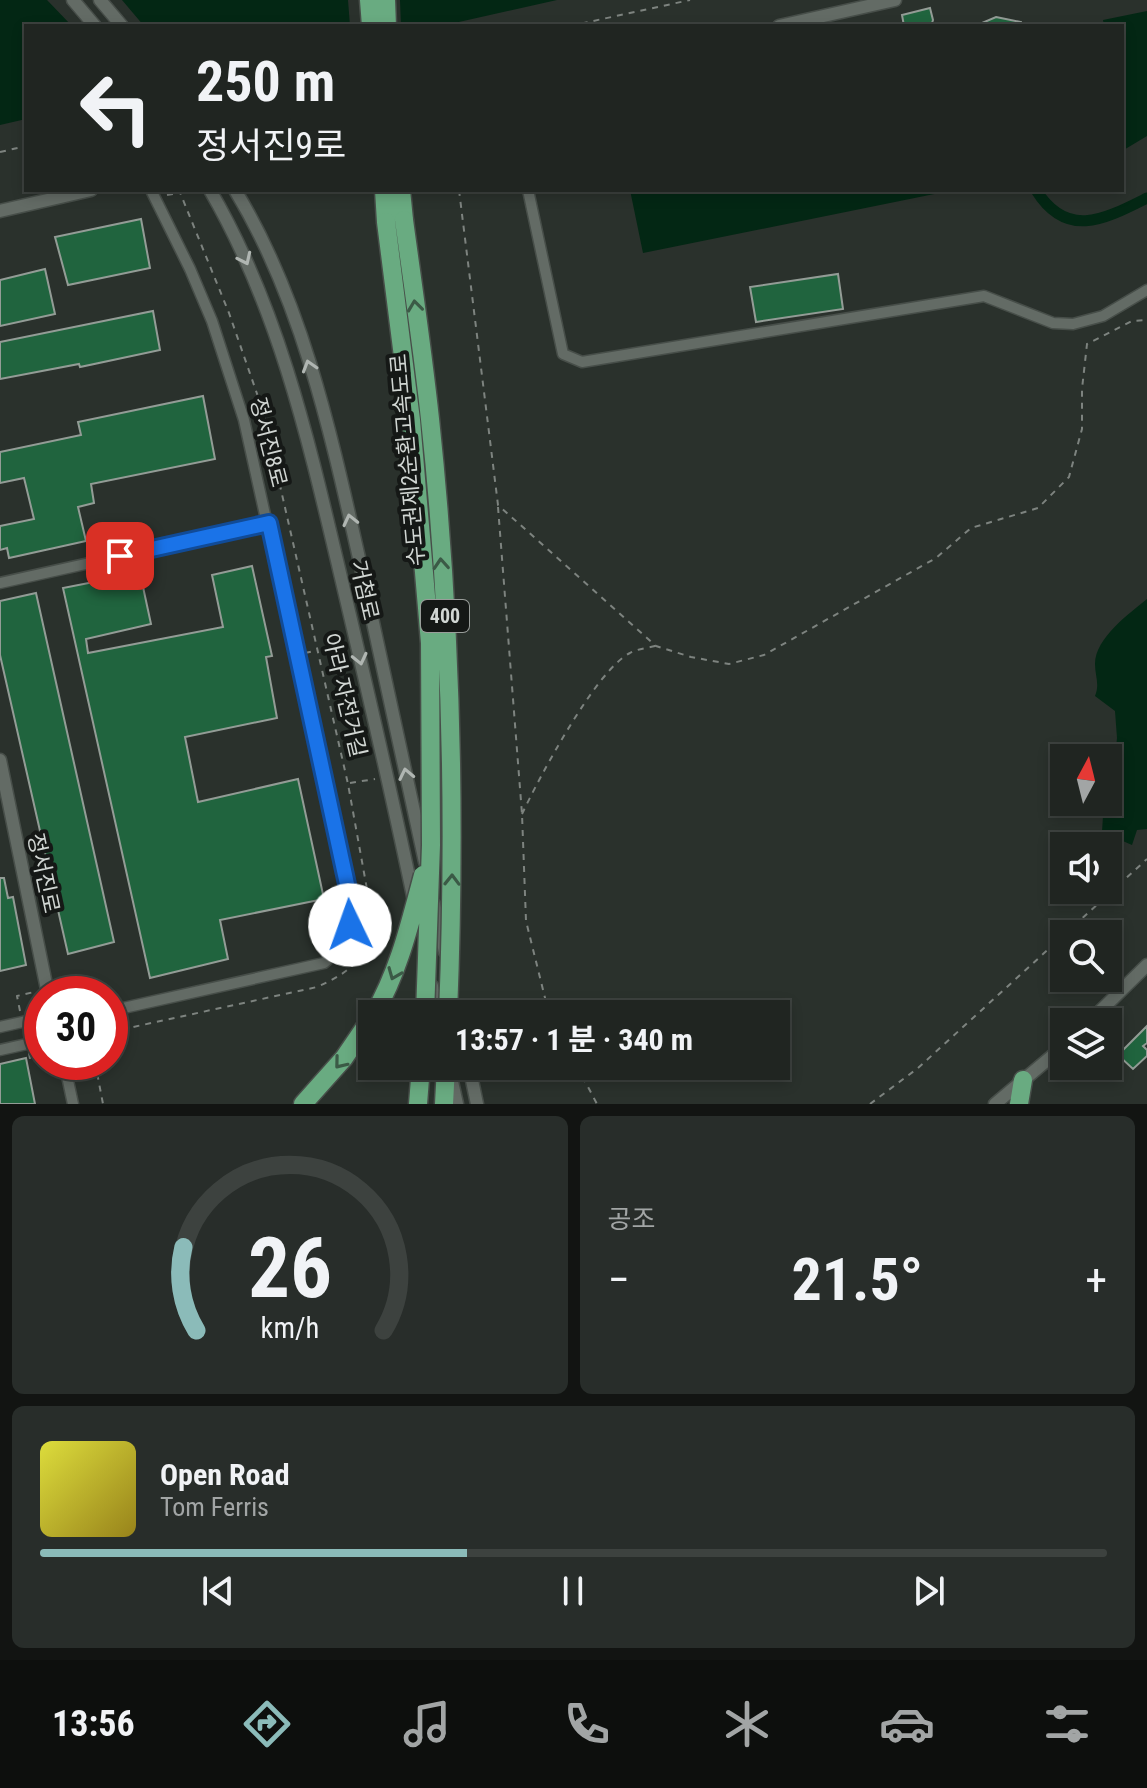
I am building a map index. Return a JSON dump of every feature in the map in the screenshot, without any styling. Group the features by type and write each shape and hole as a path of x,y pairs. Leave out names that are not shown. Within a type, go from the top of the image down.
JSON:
{"highway":[{"path":"369,0 371,24"},
{"path":"386,0 387,24"},
{"name":"수도권제2순환고속도로","path":"384,192 411,420 430,643 431,845 425,1000"},
{"name":"수도권제2순환고속도로","path":"401,192 430,419 447,641 452,847 448,1000"},
{"path":"382,1000 402,954 431,845"},
{"path":"303,1104 358,1038"},
{"path":"418,1104 420,1080"},
{"path":"444,1104 446,1080"},
{"path":"1019,1104 1023,1080"}],"street":[{"path":"73,0 93,24"},
{"path":"100,0 120,24"},
{"path":"788,24 895,0"},
{"path":"0,211 82,192"},
{"name":"거첨로","path":"211,192 247,263 289,370 388,776 435,1000"},
{"name":"거첨로","path":"236,192 269,257 293,315 331,441 455,1000"},
{"path":"528,192 563,354 582,362 984,296 1053,323 1073,324 1103,316 1147,290"},
{"name":"정서진8로","path":"128,1007 311,968 334,956 346,937 352,914 269,523 244,420 222,347 190,269 152,194"},
{"path":"0,583 269,523"},
{"name":"정서진로","path":"0,760 44,976"},
{"path":"1103,1008 1147,965"},
{"path":"0,1027 24,1022"},
{"path":"0,1050 24,1045"},
{"path":"995,1104 1050,1058"},
{"path":"68,1080 73,1104"},
{"path":"451,1080 457,1104"},
{"path":"472,1080 477,1104"}],"path":[{"path":"579,24 690,0"},
{"path":"0,152 24,146"},
{"path":"152,194 179,192"},
{"name":"아라 자전거길","path":"128,1028 317,987 350,970 370,938 372,917 348,784 263,411 229,313 179,192"},
{"path":"459,192 498,505 522,814 526,921 546,1000"},
{"path":"498,505 656,646 729,664 764,655 936,558 971,528 1038,508 1069,477 1082,429 1087,344 1132,321 1147,320"},
{"path":"522,814 542,772 601,680 629,653 656,646"},
{"path":"348,784 388,776"},
{"path":"1081,920 1147,859"},
{"path":"870,1104 918,1068 1050,949"},
{"path":"98,1080 103,1104"},
{"path":"584,1080 597,1104"}],"shaded area":[{"path":"0,0 557,0 450,24 24,24 24,119 0,125"},
{"path":"1147,11 1147,136 1124,150 1124,24 1104,24 1103,20"},
{"path":"630,192 944,192 643,253"},
{"path":"1147,599 1147,829 1137,830 1132,845 1122,841 1122,832 1102,832 1103,816 1122,816 1122,744 1116,744 1115,711 1095,696 1097,654 1107,636"}],"pier":[{"path":"47,0 122,0 142,24 70,24"},
{"path":"348,0 400,0 401,24 350,24"}],"building":[{"path":"930,8 933,20 932,24 904,24 902,15"},
{"path":"996,17 1021,22 1021,24 980,24"},
{"path":"141,219 150,268 68,285 55,237"},
{"path":"45,269 55,314 0,326 0,280"},
{"path":"838,274 843,309 756,322 750,287"},
{"path":"153,311 160,350 80,367 79,364 0,379 0,342"},
{"path":"203,396 215,459 91,484 94,503 78,507 86,541 9,558 7,548 0,550 0,526 34,519 24,478 0,483 0,452 81,435 78,422"},
{"path":"252,566 272,656 266,657 277,718 185,737 198,802 298,779 324,899 220,920 228,959 150,978 63,588 140,573 151,624 86,639 88,653 223,627 212,575"},
{"path":"36,593 114,942 68,954 0,655 0,601"},
{"path":"0,878 4,878 8,898 13,897 26,965 0,971"},
{"path":"1147,1026 1147,1043 1143,1046 1147,1056 1133,1069 1122,1059 1122,1051"},
{"path":"24,1058 24,1080 30,1080 35,1104 0,1104 0,1064"}],"waterway":[{"path":"1038,192 1048,206 1061,215 1087,221 1116,213 1147,198"}],"route":[{"path":"120,556 269,523 350,898 350,925"}]}
